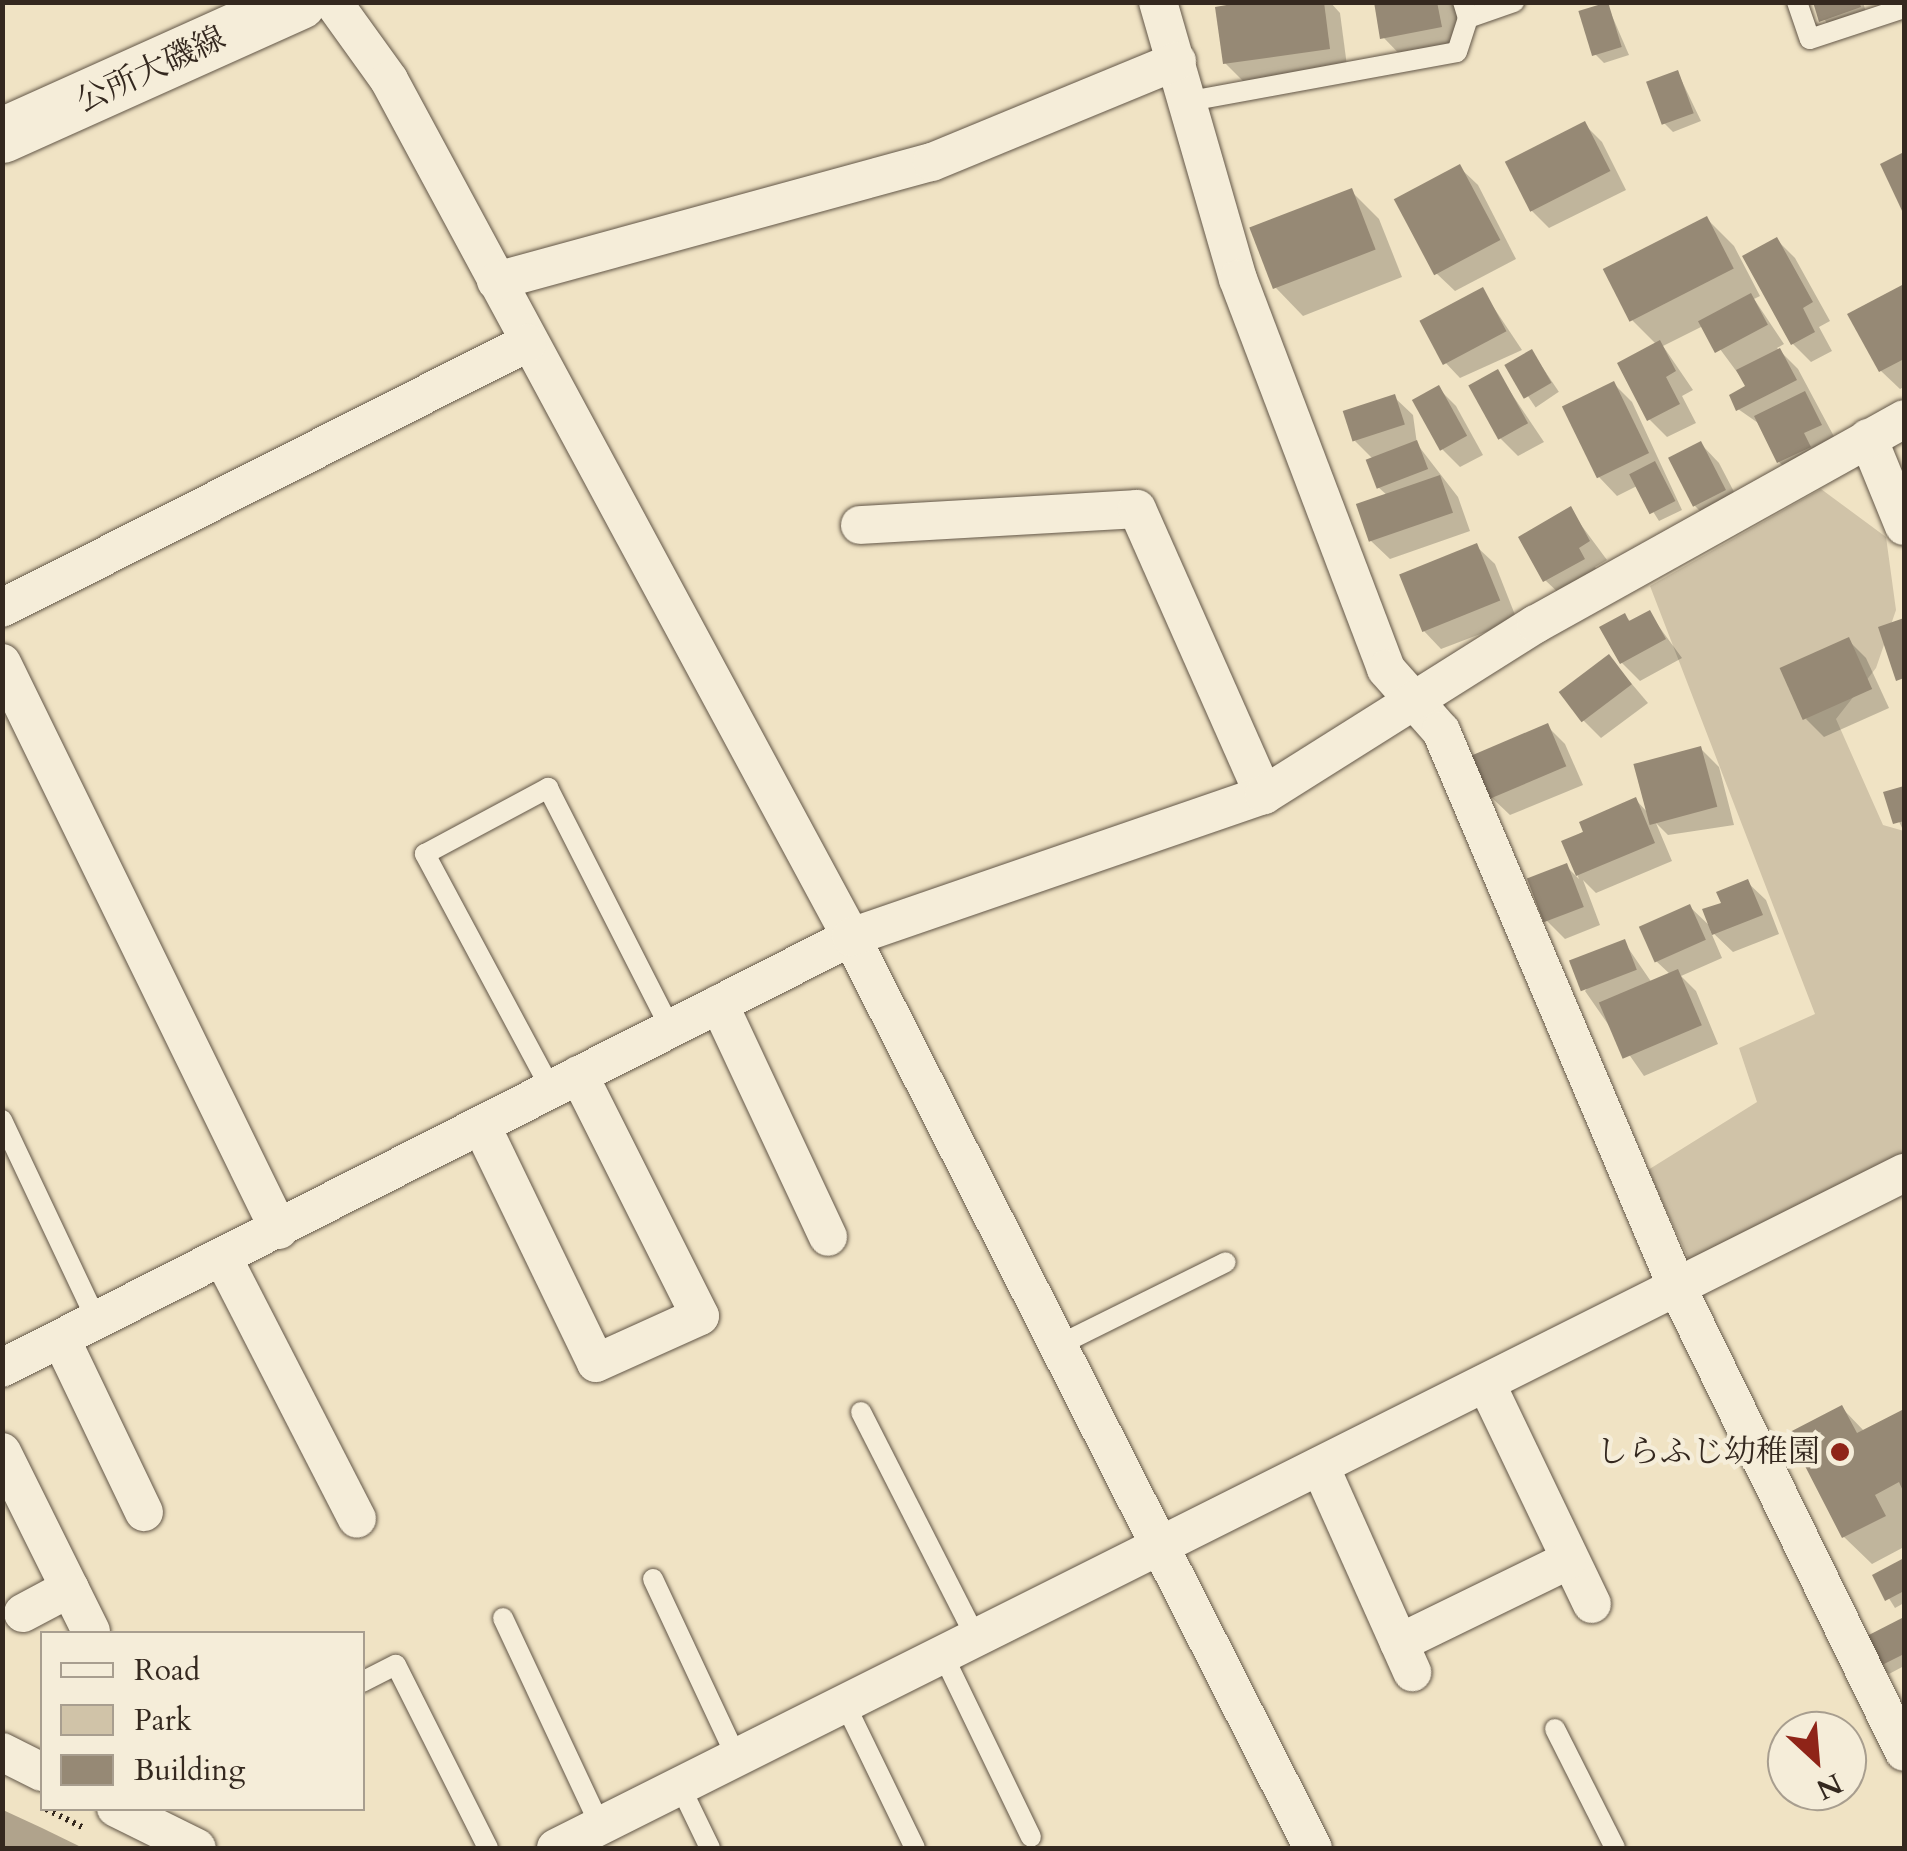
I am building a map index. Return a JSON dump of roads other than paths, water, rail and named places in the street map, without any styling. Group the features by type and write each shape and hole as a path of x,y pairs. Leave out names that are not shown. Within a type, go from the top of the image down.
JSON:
{"main road":[{"name":"公所大磯線","path":"2,135 298,2"}],"street":[{"path":"333,2 389,80 850,938 1310,1848"},
{"path":"1158,2 1190,101 1238,280 1386,669 1441,731 1678,1286 1904,1752"},
{"path":"496,281 932,162 1178,62"},
{"path":"2,608 527,343"},
{"path":"2,1368 850,938 1264,795 1416,705 1536,624 1904,420"},
{"path":"1868,438 1904,526"},
{"path":"860,525 1137,510 1264,795"},
{"path":"2,663 280,1230"},
{"path":"720,1004 828,1236"},
{"path":"481,1125 596,1362 700,1316 565,1082"},
{"path":"563,1847 1904,1173"},
{"path":"223,1258 356,1519"},
{"path":"61,1339 144,1512"},
{"path":"1486,1383 1567,1561 1592,1604"},
{"path":"2,1452 91,1631"},
{"path":"1320,1466 1406,1658 1567,1561"},
{"path":"23,1613 70,1588"},
{"path":"2,1752 40,1771"},
{"path":"122,1811 197,1848"}],"lane":[{"path":"1190,101 1457,52 1466,10 1514,2"},
{"path":"1796,2 1810,39 1904,8"},
{"path":"565,1082 425,854 548,788 670,1029"},
{"path":"2,1120 97,1321"},
{"path":"1058,1344 1226,1262"},
{"path":"861,1412 976,1638"},
{"path":"653,1579 736,1758"},
{"path":"503,1618 601,1826"},
{"path":"942,1655 1031,1837"},
{"path":"365,1681 396,1666 488,1848"},
{"path":"845,1704 915,1848"},
{"path":"1555,1729 1615,1848"},
{"path":"680,1786 710,1848"}],"place":[{"name":"しらふじ幼稚園","path":"1840,1452"}]}
